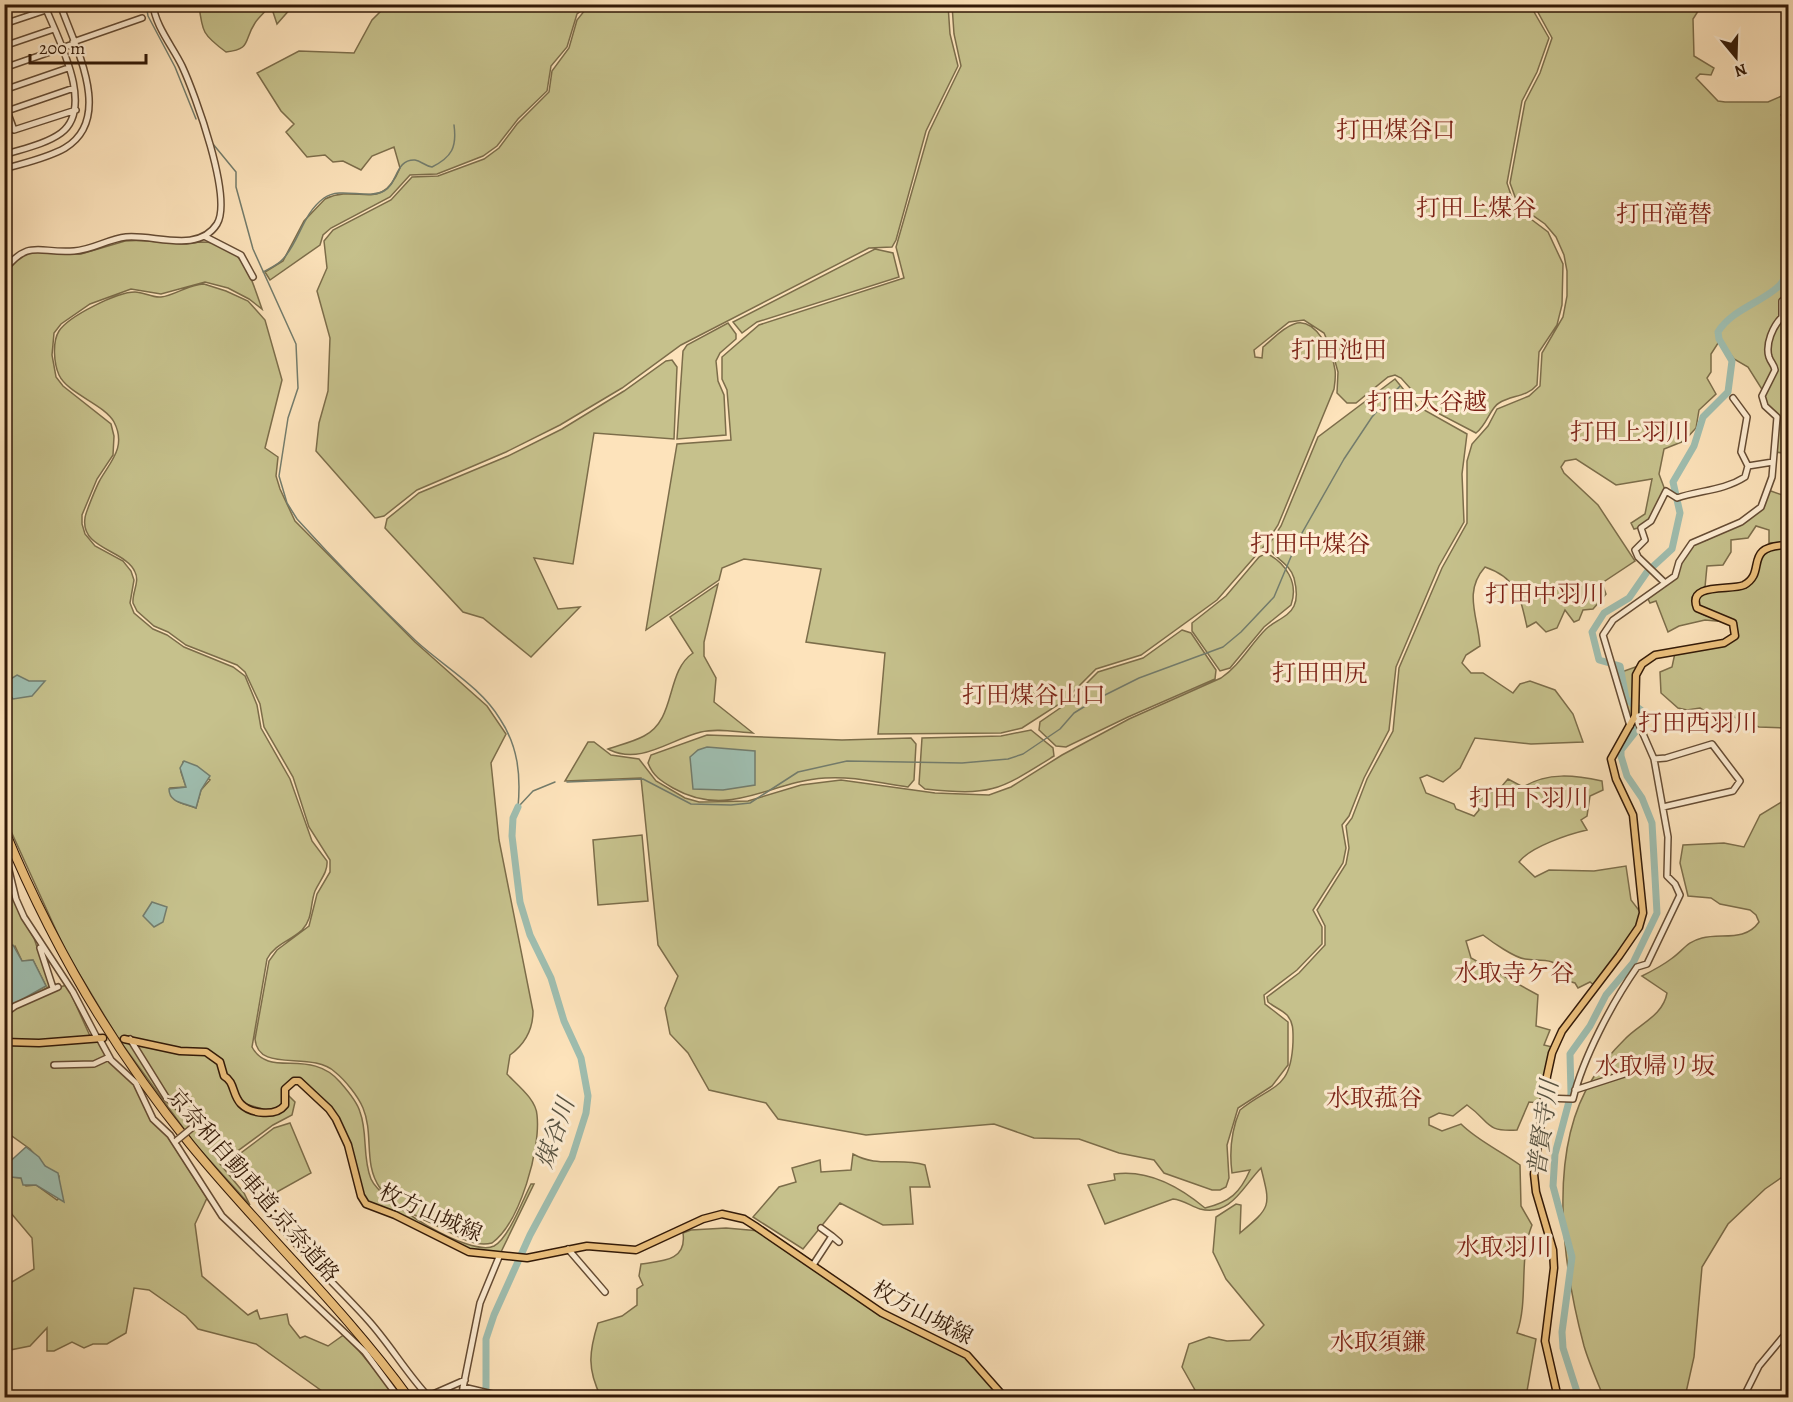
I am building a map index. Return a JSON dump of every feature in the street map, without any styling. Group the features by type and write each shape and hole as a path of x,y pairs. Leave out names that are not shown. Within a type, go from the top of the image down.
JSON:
{"highway":[{"name":"京奈和自動車道;京奈道路","path":"4,829 67,962 112,1037 151,1093 192,1146 352,1323 409,1398"},
{"name":"京奈和自動車道;京奈道路","path":"4,836 37,909 70,972 148,1092 200,1160 386,1367"}],"main road":[{"path":"1558,1398 1545,1341 1554,1256 1534,1174 1550,1059 1559,1036 1599,986 1641,921 1642,902 1633,815 1611,762 1613,751 1632,722 1636,709 1635,678 1648,659 1674,650 1724,643 1735,636 1733,623 1697,608 1695,600 1698,594 1704,590 1743,585 1749,579 1763,549 1770,546 1788,545"},
{"path":"4,1042 39,1043 100,1038"},
{"name":"枚方山城線","path":"127,1039 172,1050 200,1050 211,1054 220,1062 224,1076 230,1079 239,1101 249,1109 270,1113 279,1111 285,1105 284,1092 291,1083 299,1081 329,1109 336,1119 348,1145 361,1196 366,1204 395,1215 463,1250 499,1257 523,1258 544,1256 587,1246 636,1250 703,1219 722,1214 744,1219 882,1313 968,1355 1005,1398"},
{"path":"1355,1398 1371,1398"}],"street":[{"path":"4,170 64,148 78,137 86,124 90,108 90,94 60,4"},
{"path":"4,270 18,254 31,248 73,251 124,237 184,240 204,236 216,225 221,205 207,130 181,65 158,21 153,4"},
{"path":"4,24 45,7 68,68 74,88 76,110 71,123 57,136 4,155"},
{"path":"4,68 142,18"},
{"path":"4,46 54,29"},
{"path":"4,90 68,68"},
{"path":"74,88 8,111 14,130 76,110"},
{"path":"4,124 7,132 4,133"},
{"path":"14,152 18,165"},
{"path":"204,236 241,255 253,277"},
{"path":"1544,1098 1572,1101 1580,1071 1625,984 1637,967 1647,964 1680,896 1676,884 1667,876 1668,837 1654,759 1636,720 1632,722 1603,635 1613,620 1675,576 1679,562 1692,543 1741,522 1761,507 1772,477 1777,417 1765,406 1762,396 1775,370 1769,357 1769,341 1774,326 1782,317 1782,301 1788,296"},
{"path":"1665,583 1638,557 1635,550 1645,540 1641,528 1651,521 1666,491 1677,498 1689,493 1723,488 1745,477 1748,466 1741,452 1747,417 1733,398"},
{"path":"1748,466 1773,462"},
{"path":"1654,759 1666,758 1712,744 1740,781 1733,791 1663,807"},
{"path":"4,850 16,898 38,941 55,987 15,1006 4,1014"},
{"path":"38,941 73,992 109,1057 136,1083 153,1119 175,1141 222,1216 365,1352 399,1398"},
{"path":"127,1039 166,1097 185,1113 195,1126 175,1141"},
{"path":"54,1065 94,1064 109,1057"},
{"path":"1575,1090 1646,1067 1658,1059"},
{"path":"280,1225 295,1245 311,1258 369,1321 426,1396 464,1383 510,1398"},
{"path":"821,1228 839,1242"},
{"path":"813,1265 832,1236"},
{"path":"568,1249 605,1292"},
{"path":"461,1398 480,1303 499,1257"},
{"path":"1743,1398 1747,1386 1760,1366 1783,1337 1788,1335"}],"shaded area":[{"path":"300,4 292,7 277,24 272,9 268,8 251,29 246,43 240,49 226,52 205,32 199,5"},
{"path":"597,4 948,5 950,34 958,66 926,131 896,240 892,247 869,248 681,345 622,388 560,425 506,452 417,490 384,516 375,518 316,451 319,423 328,391 330,338 317,291 327,268 324,241 333,230 391,200 412,177 438,176 484,159 499,148 517,124 549,92 552,71 569,48 577,20 585,10"},
{"path":"387,5 589,5 577,14 567,47 551,66 547,91 518,119 497,146 483,156 437,174 410,175 390,197 331,228 323,235 320,245 270,280 265,272 283,261 304,221 325,199 337,195 377,194 393,182 400,168 394,147 372,156 361,170 343,161 333,162 325,155 307,157 286,132 294,124 281,111 257,73 299,51 354,53 372,20"},
{"path":"952,5 1530,5 1549,38 1537,72 1522,101 1507,183 1515,207 1548,232 1563,264 1562,305 1557,325 1539,352 1537,385 1529,392 1496,405 1476,433 1428,408 1401,378 1395,375 1388,377 1356,403 1347,403 1337,393 1338,372 1324,333 1304,320 1289,322 1254,350 1255,357 1262,358 1263,347 1285,328 1302,323 1309,325 1322,338 1331,355 1335,372 1334,389 1278,525 1265,545 1217,600 1141,655 1096,669 1064,701 1022,728 1001,733 878,734 885,653 806,642 821,569 744,559 722,568 719,580 646,630 677,444 731,440 727,390 722,379 722,357 759,325 904,278 896,247 929,132 961,66 954,34"},
{"path":"1534,5 1702,5 1693,19 1694,56 1714,68 1711,75 1700,74 1696,78 1718,101 1768,102 1784,95 1788,76 1788,109 1781,115 1784,120 1788,120 1788,294 1783,297 1781,316 1773,325 1768,341 1773,370 1763,391 1748,367 1734,359 1720,340 1711,354 1711,372 1707,378 1716,394 1699,410 1696,428 1684,441 1664,449 1659,474 1665,490 1645,526 1634,529 1631,523 1645,514 1652,479 1616,485 1576,459 1565,461 1561,467 1564,473 1598,505 1635,561 1602,583 1606,594 1593,609 1583,610 1579,620 1574,622 1565,610 1557,628 1546,632 1536,622 1527,627 1519,597 1511,583 1496,571 1485,567 1478,576 1473,595 1480,646 1466,655 1462,663 1471,673 1483,673 1513,693 1520,684 1530,681 1555,690 1573,714 1583,742 1531,744 1475,738 1460,768 1443,782 1427,775 1420,778 1426,793 1454,804 1456,809 1474,816 1479,810 1476,801 1502,786 1508,779 1523,787 1542,779 1561,776 1602,781 1603,790 1590,796 1587,816 1581,820 1587,830 1541,846 1524,856 1519,862 1535,877 1549,870 1594,871 1626,866 1631,900 1641,913 1636,926 1595,986 1590,982 1578,988 1575,983 1568,981 1554,963 1521,958 1483,935 1466,941 1471,958 1538,995 1536,1026 1550,1030 1544,1045 1552,1047 1540,1103 1529,1102 1517,1130 1499,1129 1489,1125 1467,1105 1453,1116 1439,1113 1429,1118 1429,1125 1442,1131 1461,1124 1475,1136 1520,1165 1521,1206 1532,1225 1525,1252 1521,1320 1517,1333 1536,1339 1526,1397 1384,1398 1365,1393 1350,1398 1199,1397 1182,1367 1189,1344 1209,1337 1227,1341 1250,1340 1264,1325 1226,1279 1213,1252 1216,1217 1236,1204 1241,1205 1240,1233 1263,1211 1267,1199 1261,1168 1235,1198 1220,1208 1200,1209 1173,1199 1105,1224 1088,1185 1115,1180 1114,1174 1139,1174 1163,1181 1185,1193 1205,1208 1228,1199 1238,1191 1250,1170 1232,1173 1232,1141 1240,1110 1278,1085 1288,1070 1293,1042 1292,1024 1287,1015 1268,1002 1267,997 1299,973 1325,945 1325,926 1317,910 1346,864 1349,848 1346,826 1352,818 1367,779 1393,731 1399,668 1442,568 1467,523 1467,461 1472,444 1488,426 1497,409 1529,396 1540,386 1542,353 1563,317 1567,296 1567,271 1564,255 1556,237 1545,224 1518,205 1510,183 1525,102 1540,73 1552,38"},
{"path":"132,240 217,244 236,255 243,264 262,309 228,288 205,282 161,294 131,289 90,304 61,324 54,333 52,355 56,377 63,386 111,424 114,436 113,455 97,479 82,515 85,534 95,546 123,561 131,571 134,580 130,603 134,613 153,629 167,635 184,647 233,667 245,676 257,705 261,728 290,779 312,841 327,861 325,872 313,896 306,926 274,950 267,959 252,1047 259,1056 269,1061 316,1066 340,1082 359,1108 371,1179 391,1201 427,1226 447,1236 482,1248 494,1246 505,1235 531,1184 534,1184 501,1252 469,1250 365,1200 331,1107 304,1081 300,1079 282,1089 284,1102 273,1112 242,1103 216,1055 154,1042 118,1038 66,952 5,818 5,274 20,257 32,252 81,254","holes":["183,762 210,780 201,790 196,808 179,802 171,793 170,788 186,787 181,772"]},
{"path":"875,249 893,253 899,277 757,322 742,333 733,322"},
{"path":"204,284 248,301 265,320 282,380 265,448 278,457 276,476 295,521 415,642 487,706 506,734 491,763 499,840 533,1011 532,1024 527,1036 510,1055 507,1074 533,1103 537,1115 537,1129 532,1165 520,1202 502,1233 492,1243 479,1244 459,1237 408,1211 386,1195 375,1179 372,1169 368,1128 363,1108 351,1088 335,1072 313,1062 275,1059 265,1056 258,1050 255,1039 269,961 277,950 309,926 317,894 330,872 330,860 309,827 293,777 264,727 260,704 245,672 237,665 186,645 168,632 154,626 137,611 133,603 137,580 135,572 123,559 96,543 85,528 85,518 98,483 116,454 118,431 109,416 70,388 59,375 54,353 59,331 83,312 117,296 135,292 161,297"},
{"path":"1788,297 1788,460 1783,453 1775,452 1778,417 1766,406 1763,396 1776,371 1771,350 1772,336 1783,317 1782,305"},
{"path":"728,323 736,334 736,339 720,353 716,361 718,381 724,395 726,435 677,439 683,351 687,345"},
{"path":"672,360 677,367 674,439 594,433 573,564 534,558 558,609 580,607 531,657 483,618 463,612 385,528 387,519 419,493 508,456 562,429 624,391 666,361"},
{"path":"1395,379 1417,406 1467,434 1462,474 1464,522 1439,566 1396,667 1389,730 1364,778 1349,816 1342,825 1346,848 1343,863 1313,910 1322,927 1322,944 1297,970 1264,995 1265,1004 1288,1022 1288,1065 1272,1086 1238,1108 1227,1145 1229,1178 1226,1187 1212,1190 1164,1173 1154,1160 1119,1153 1079,1139 1034,1138 994,1124 866,1135 778,1119 766,1103 709,1090 688,1053 670,1034 665,1008 678,976 658,945 641,778 565,781 588,742 594,742 611,755 639,759 656,781 685,798 699,802 748,801 801,785 841,780 935,793 989,795 1011,787 1062,755 1129,719 1221,678 1234,667 1266,629 1292,610 1296,599 1294,578 1289,568 1268,546 1281,526 1318,437"},
{"path":"1768,490 1788,497 1788,542 1769,543 1769,530 1756,526 1748,538 1731,540 1731,552 1723,565 1707,566 1705,587 1696,593 1693,602 1694,608 1703,615 1727,622 1705,620 1679,626 1668,632 1656,601 1650,603 1647,597 1672,581 1692,544 1707,540 1762,507"},
{"path":"1788,548 1788,728 1759,727 1729,715 1716,717 1700,708 1687,710 1678,708 1661,693 1660,672 1672,667 1675,653 1725,646 1738,637 1735,621 1700,606 1699,597 1704,593 1745,587 1768,549"},
{"path":"1266,553 1279,562 1289,575 1293,589 1291,605 1264,627 1230,668 1220,671 1192,631 1192,623 1226,596 1259,557"},
{"path":"718,584 704,642 704,656 716,678 714,702 753,733 707,731 690,735 645,753 622,754 608,749 644,736 662,719 678,672 684,661 693,653 670,617"},
{"path":"1182,630 1191,633 1216,670 1215,679 1066,747 1056,746 1039,730 1040,722 1066,704 1098,672 1143,658"},
{"path":"1638,666 1635,673 1630,720 1616,674"},
{"path":"17,675 29,681 45,681 32,696 13,699 10,695 9,680"},
{"path":"1031,730 1053,748 1054,756 1006,784 966,792 925,789 919,784 922,738 1001,736"},
{"path":"707,735 842,740 911,738 916,744 914,780 908,787 856,779 825,778 786,785 731,800 713,800 693,797 673,788 652,771 648,763 651,755"},
{"path":"707,747 755,751 755,785 723,790 693,789 690,757 698,750"},
{"path":"184,761 197,766 210,776 201,790 196,808 178,802 170,794 169,789 186,787 180,768"},
{"path":"1788,798 1788,1173 1765,1189 1728,1224 1702,1267 1694,1357 1685,1397 1604,1398 1584,1346 1576,1315 1565,1246 1564,1174 1569,1140 1578,1107 1593,1078 1608,1058 1621,1043 1656,1014 1665,1001 1667,993 1642,976 1664,964 1688,944 1702,938 1740,935 1759,922 1750,910 1720,904 1711,898 1688,896 1680,863 1683,845 1724,843 1744,847 1760,815"},
{"path":"642,835 648,901 598,905 593,840"},
{"path":"5,857 22,918 34,938 50,986 5,1013 5,1009 46,986 33,960 22,961 15,946 6,952 9,962 5,966"},
{"path":"152,902 167,907 163,922 154,927 143,916"},
{"path":"13,945 22,961 33,960 46,986 5,1009 5,966 9,962 6,952 8,946"},
{"path":"67,985 90,1036 39,1042 5,1041 4,1015 53,989"},
{"path":"97,1040 131,1079 207,1198 195,1224 202,1276 248,1315 257,1310 260,1319 287,1314 289,1324 300,1338 305,1336 328,1346 345,1334 394,1393 393,1396 329,1396 256,1344 198,1329 186,1316 149,1290 134,1288 126,1333 107,1344 93,1344 84,1348 72,1342 54,1351 47,1351 47,1328 30,1346 5,1351 5,1286 34,1269 32,1238 5,1206 4,1171 11,1177 21,1178 26,1186 36,1185 57,1200 62,1195 58,1185 59,1176 45,1166 30,1149 5,1131 5,1043"},
{"path":"120,1041 199,1052 214,1058 240,1106 273,1115 285,1109 285,1092 295,1102 292,1115 273,1125 220,1164 244,1193 250,1205 195,1144"},
{"path":"290,1123 311,1173 259,1202 232,1171 233,1159 274,1128"},
{"path":"26,1147 39,1157 45,1166 58,1173 64,1202 36,1185 23,1185 21,1178 11,1177 5,1171 5,1166"},
{"path":"853,1154 880,1162 925,1165 930,1187 910,1187 913,1224 883,1225 840,1203 803,1249 753,1217 779,1187 796,1182 792,1168 820,1160 821,1172 851,1170"},
{"path":"726,1228 760,1231 802,1254 849,1292 962,1354 1001,1397 601,1397 593,1378 591,1360 598,1323 622,1316 637,1305 637,1289 643,1285 639,1276 641,1264 665,1260 677,1254 683,1242 683,1233 691,1230"}],"waterway":[{"path":"146,4 148,16 175,67 196,119"},
{"path":"263,272 276,265 289,252 311,212 324,198 338,193 370,194 384,191 389,188 404,163 409,161 415,160 432,167 449,155 452,150 455,139 454,125"},
{"path":"213,144 236,172 236,187 253,249 296,344 298,388 288,418 279,476 287,503 297,519 370,596 416,641 472,687 492,707 506,729 517,761 518,807"},
{"name":"普賢寺川","path":"1579,1398 1563,1348 1562,1332 1572,1257 1553,1186 1555,1154 1571,1094 1570,1054 1590,1026 1606,995 1633,963 1657,913 1652,823 1642,798 1627,776 1621,756 1621,750 1636,731 1641,710 1626,699 1620,666 1599,660 1592,632 1604,613 1629,598 1647,572 1672,549 1680,513 1673,482 1694,446 1703,417 1728,392 1732,361 1719,339 1718,332 1730,318 1779,286 1784,279 1788,255"},
{"path":"567,782 643,779 691,804 731,805 750,803 798,772 847,761 962,763 1008,759 1023,754 1060,729 1074,713 1095,700 1139,678 1223,647 1241,632 1274,597 1298,540 1344,459 1372,417 1400,386"},
{"path":"519,806 533,791 555,782"},
{"name":"煤谷川","path":"486,1398 486,1339 494,1315 530,1235 572,1157 586,1113 588,1096 581,1058 564,1021 551,978 530,935 520,902 512,836 513,818 518,807"}],"tunnel":[{"path":"103,1038 124,1039"}],"district":[{"name":"打田煤谷口","path":"1396,130"},
{"name":"打田上煤谷","path":"1476,208"},
{"name":"打田滝替","path":"1664,214"},
{"name":"打田池田","path":"1339,350"},
{"name":"打田大谷越","path":"1427,402"},
{"name":"打田上羽川","path":"1630,432"},
{"name":"打田中煤谷","path":"1310,544"},
{"name":"打田中羽川","path":"1545,594"},
{"name":"打田田尻","path":"1320,673"},
{"name":"打田煤谷山口","path":"1034,695"},
{"name":"打田西羽川","path":"1698,723"},
{"name":"打田下羽川","path":"1529,798"},
{"name":"水取寺ケ谷","path":"1514,973"},
{"name":"水取帰リ坂","path":"1655,1066"},
{"name":"水取菰谷","path":"1374,1098"},
{"name":"水取羽川","path":"1504,1247"},
{"name":"水取須鎌","path":"1378,1342"}]}
